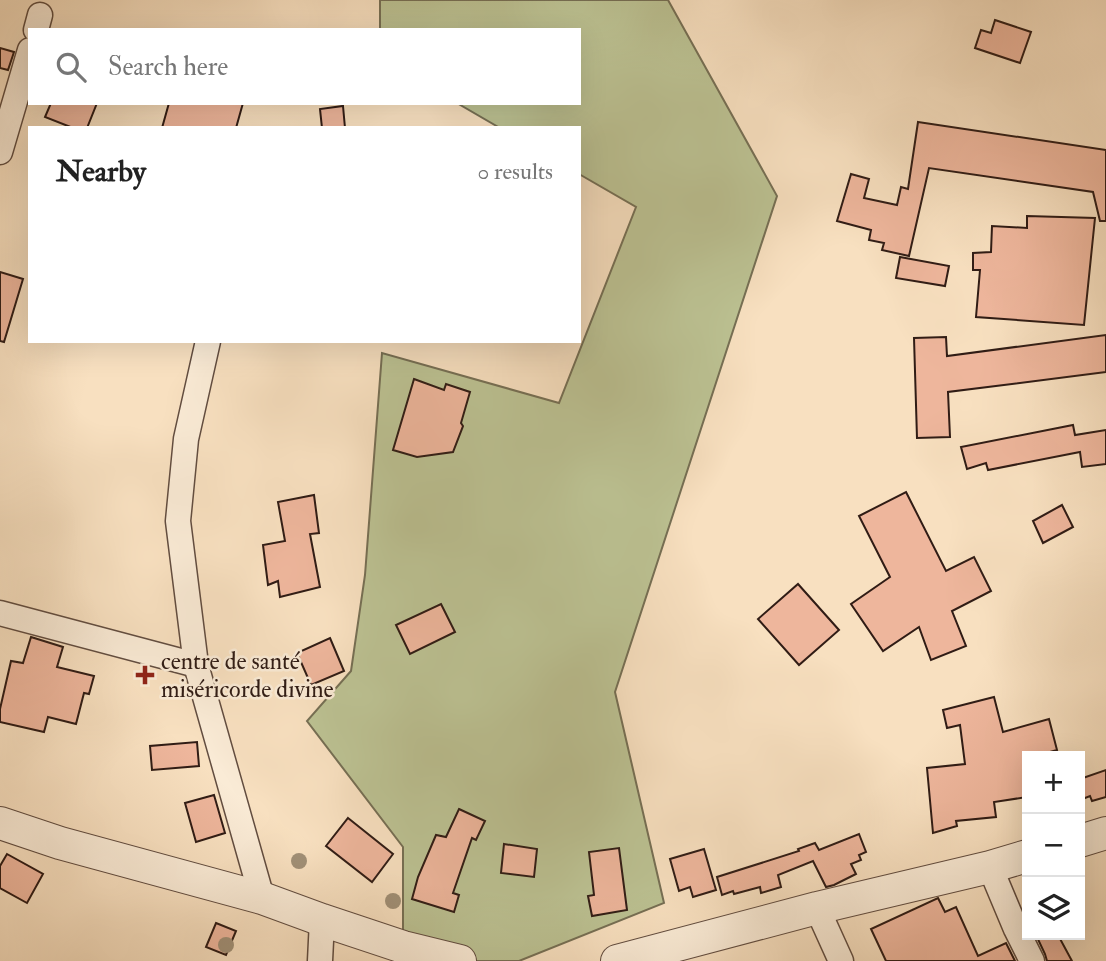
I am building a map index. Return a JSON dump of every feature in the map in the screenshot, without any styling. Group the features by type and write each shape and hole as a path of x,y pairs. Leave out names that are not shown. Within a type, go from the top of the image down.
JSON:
{"street":[{"path":"0,152 28,57"},
{"path":"208,343 186,439 178,521 196,665 262,898"},
{"path":"0,613 196,665"},
{"path":"0,823 262,898 403,947 460,961"},
{"path":"1085,839 1106,833"},
{"path":"625,960 817,908 1022,857"},
{"path":"990,867 1032,961"},
{"path":"817,908 841,961"},
{"path":"320,961 322,920"}],"green space":[{"path":"380,0 668,0 777,196 615,692 664,903 519,961 445,961 403,947 403,847 307,721 351,671 365,575 382,353 559,403 636,207 581,175 581,126 497,126 460,105 581,105 581,28 380,28"}],"building":[{"path":"995,20 1031,32 1020,63 975,48 981,30 991,33"},
{"path":"0,48 14,52 8,70 0,68"},
{"path":"50,105 96,105 88,126 68,126 45,117"},
{"path":"168,105 242,105 237,126 163,126"},
{"path":"343,106 345,126 322,126 320,109"},
{"path":"918,122 1106,150 1106,221 1100,221 1093,192 929,168 909,256 882,250 884,243 869,240 871,230 837,221 851,174 869,179 864,198 897,205 901,187 908,189"},
{"path":"1027,216 1095,218 1084,325 976,317 980,270 973,270 973,253 991,252 992,226 1027,228"},
{"path":"900,257 949,266 945,286 896,278"},
{"path":"0,272 23,279 4,342 0,341"},
{"path":"1106,335 1106,372 948,392 950,437 917,438 914,338 946,337 947,356"},
{"path":"414,379 444,390 446,384 470,392 461,423 463,426 453,452 417,457 393,450"},
{"path":"1073,425 1075,435 1106,430 1106,464 1082,467 1080,452 988,470 986,463 967,469 961,447"},
{"path":"906,492 946,571 974,557 991,591 952,611 966,646 931,660 919,627 883,651 851,604 890,577 859,516"},
{"path":"314,495 319,533 310,534 320,587 280,597 278,581 268,585 263,545 285,541 278,502"},
{"path":"1062,505 1073,527 1043,543 1033,521"},
{"path":"798,584 839,630 799,665 758,619"},
{"path":"441,604 455,632 410,654 396,625"},
{"path":"31,637 63,647 57,667 94,676 89,694 84,693 76,724 48,717 44,732 0,722 0,709 11,661 23,663"},
{"path":"330,638 344,671 311,685 297,653"},
{"path":"994,697 1003,732 1049,719 1057,750 1022,751 1022,798 994,802 996,817 956,821 957,826 933,833 927,768 965,764 960,725 947,728 943,710"},
{"path":"197,742 199,766 152,770 150,746"},
{"path":"1106,770 1106,797 1092,801 1090,796 1085,798 1085,777"},
{"path":"214,795 225,833 196,842 185,803"},
{"path":"459,809 485,821 476,840 472,838 453,893 459,895 454,912 412,899 418,877 436,835 446,837"},
{"path":"348,818 393,854 372,882 326,846"},
{"path":"859,834 866,852 859,855 861,860 851,864 856,874 834,885 826,887 813,861 778,875 781,887 761,893 760,887 722,895 717,877 799,851 798,849 815,843 819,850"},
{"path":"504,844 537,849 534,877 501,873"},
{"path":"619,848 627,910 592,916 588,896 594,895 589,852"},
{"path":"704,849 716,890 693,897 690,887 679,891 670,859"},
{"path":"7,854 43,874 27,903 0,888 0,866"},
{"path":"938,898 945,912 956,907 978,956 1006,943 1015,961 886,961 871,929"},
{"path":"216,923 236,931 226,955 206,947"},
{"path":"1038,940 1061,940 1072,961 1047,961"}],"place":[{"name":"centre de santé miséricorde divine","path":"145,675"}]}
